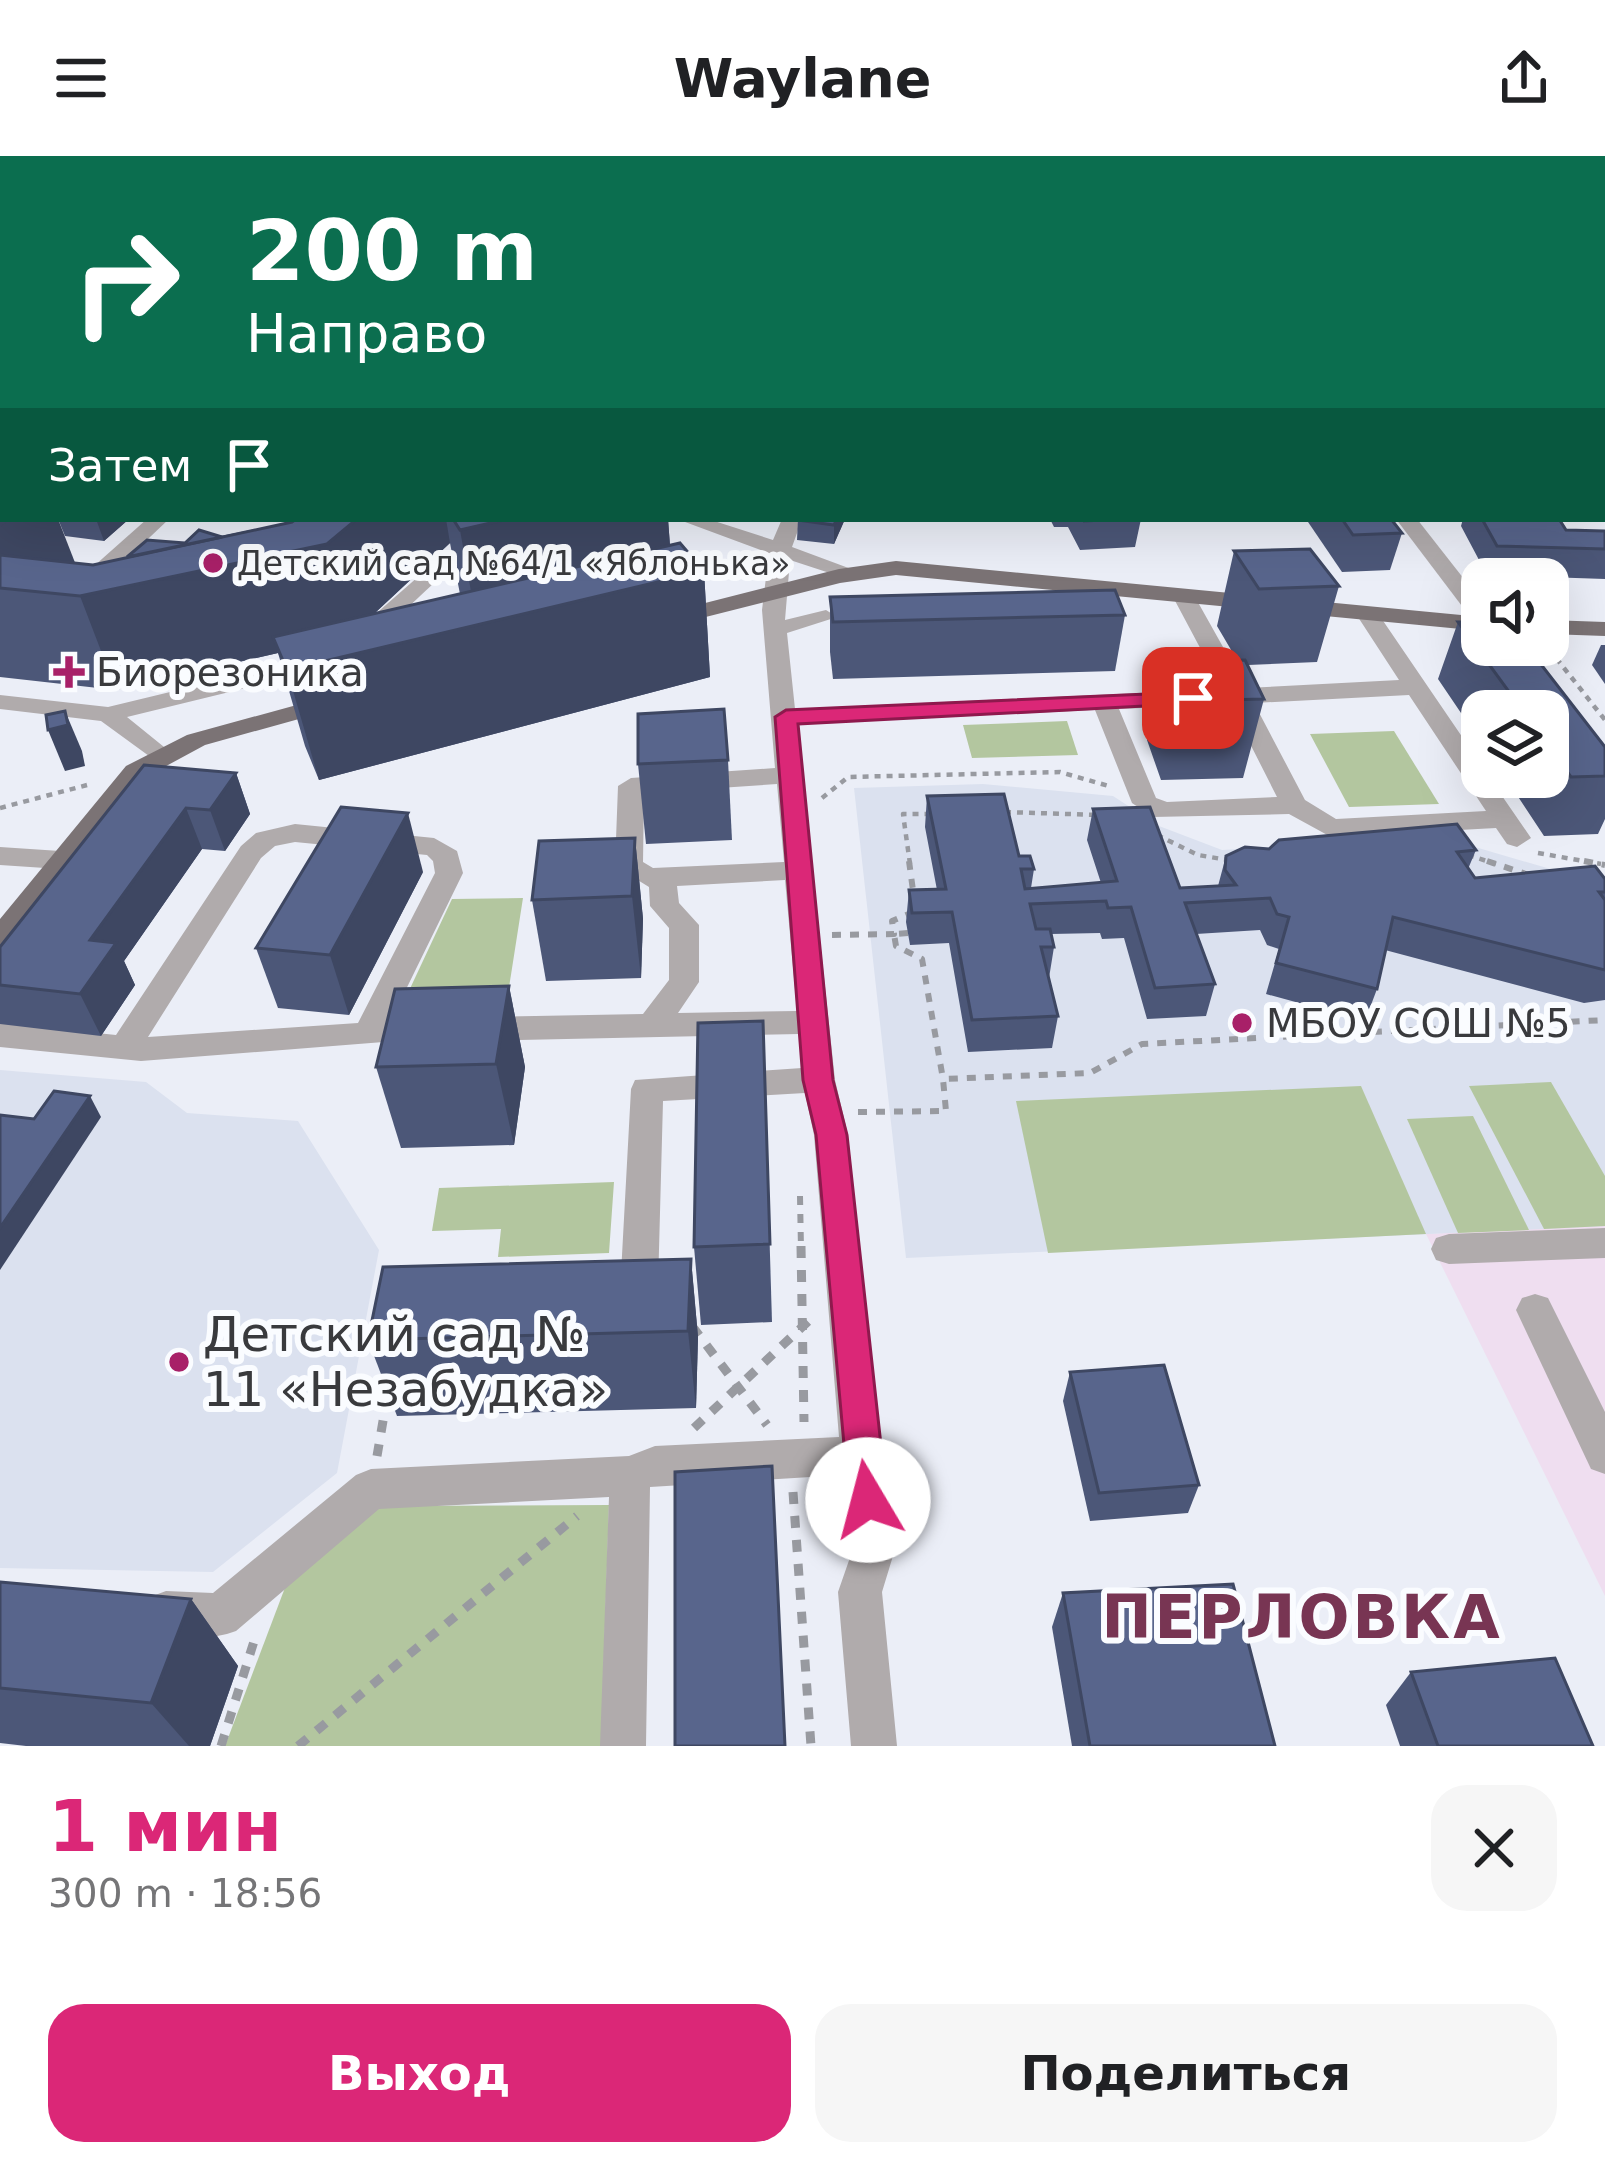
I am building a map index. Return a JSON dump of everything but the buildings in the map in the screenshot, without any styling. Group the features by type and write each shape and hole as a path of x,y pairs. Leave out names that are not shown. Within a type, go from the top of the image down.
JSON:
{"main road":[{"path":"654,622 851,573 912,569 1367,614 1461,619"},
{"path":"1569,628 1605,629"},
{"path":"0,939 135,772 160,756 244,724 366,694"}],"street":[{"path":"57,611 96,565 155,522"},
{"path":"696,522 851,573"},
{"path":"791,522 772,593 818,1080 831,1135 861,1455 875,1546 860,1592 874,1746"},
{"path":"1408,522 1461,592"},
{"path":"0,702 109,714 332,659 443,562"},
{"path":"1184,596 1294,805 1330,828 1510,829"},
{"path":"1367,614 1510,829"},
{"path":"775,629 826,616"},
{"path":"786,717 1414,687"},
{"path":"1104,703 1149,807 1294,805"},
{"path":"109,714 160,756"},
{"path":"791,776 631,786 629,866 639,876 662,877 798,869"},
{"path":"124,1048 255,846 295,833 434,848 447,857 449,873 370,1031"},
{"path":"0,856 60,860"},
{"path":"651,1026 684,982 684,926 665,906 662,877"},
{"path":"0,1034 124,1048 370,1031 813,1022"},
{"path":"592,1289 639,1287 647,1089 818,1080"},
{"path":"1449,1249 1605,1243"},
{"path":"1535,1310 1605,1455"},
{"path":"132,1612 220,1616 371,1489 861,1455"},
{"path":"623,1746 632,1473"}],"path":[{"path":"1562,666 1605,720"},
{"path":"0,808 135,772"},
{"path":"817,803 848,778 1060,772 1121,789"},
{"path":"986,813 1114,817"},
{"path":"848,1112 946,1111 922,959 896,946 892,921 916,911 903,814 944,814"},
{"path":"1140,826 1198,856 1246,859"},
{"path":"1510,829 1543,855 1605,866"},
{"path":"1463,853 1548,881"},
{"path":"827,918 832,958"},
{"path":"870,935 908,933"},
{"path":"943,1079 1090,1073 1142,1044 1605,1020"},
{"path":"800,1190 805,1427 790,1457 811,1746"},
{"path":"639,1287 698,1330 790,1457"},
{"path":"298,1746 737,1385 845,1287"},
{"path":"371,1489 389,1383"},
{"path":"221,1746 255,1644 263,1580"}],"shaded area":[{"name":"МБОУ СОШ №5","path":"983,784 1113,796 1159,826 1222,850 1441,837 1605,885 1605,1226 906,1258 854,788"},
{"name":"Детский сад № 11 «Незабудка»","path":"0,1070 146,1082 187,1113 298,1121 379,1250 337,1473 213,1572 0,1568"},
{"path":"1605,1225 1605,1596 1426,1234"}],"green space":[{"path":"1067,721 1078,755 972,758 963,725"},
{"path":"1394,731 1439,804 1349,807 1310,734"},
{"path":"523,898 505,1013 399,1012 452,899"},
{"path":"1551,1082 1605,1176 1605,1226 1544,1229 1469,1086"},
{"path":"1361,1086 1426,1234 1048,1253 1016,1101"},
{"path":"1473,1116 1529,1230 1458,1233 1407,1119"},
{"path":"614,1182 609,1253 498,1257 501,1229 432,1231 439,1188"},
{"path":"609,1505 601,1746 225,1746 286,1585 375,1506"}],"place":[{"name":"Детский сад №64/1 «Яблонька»","path":"213,563"},
{"name":"Биорезоника","path":"69,672"},
{"name":"МБОУ СОШ №5","path":"1242,1023"},
{"name":"Детский сад № 11 «Незабудка»","path":"179,1362"}],"district":[{"name":"ПЕРЛОВКА","path":"1302,1617"}],"route":[{"path":"868,1500 831,1135 818,1080 786,717 1193,698"}]}
